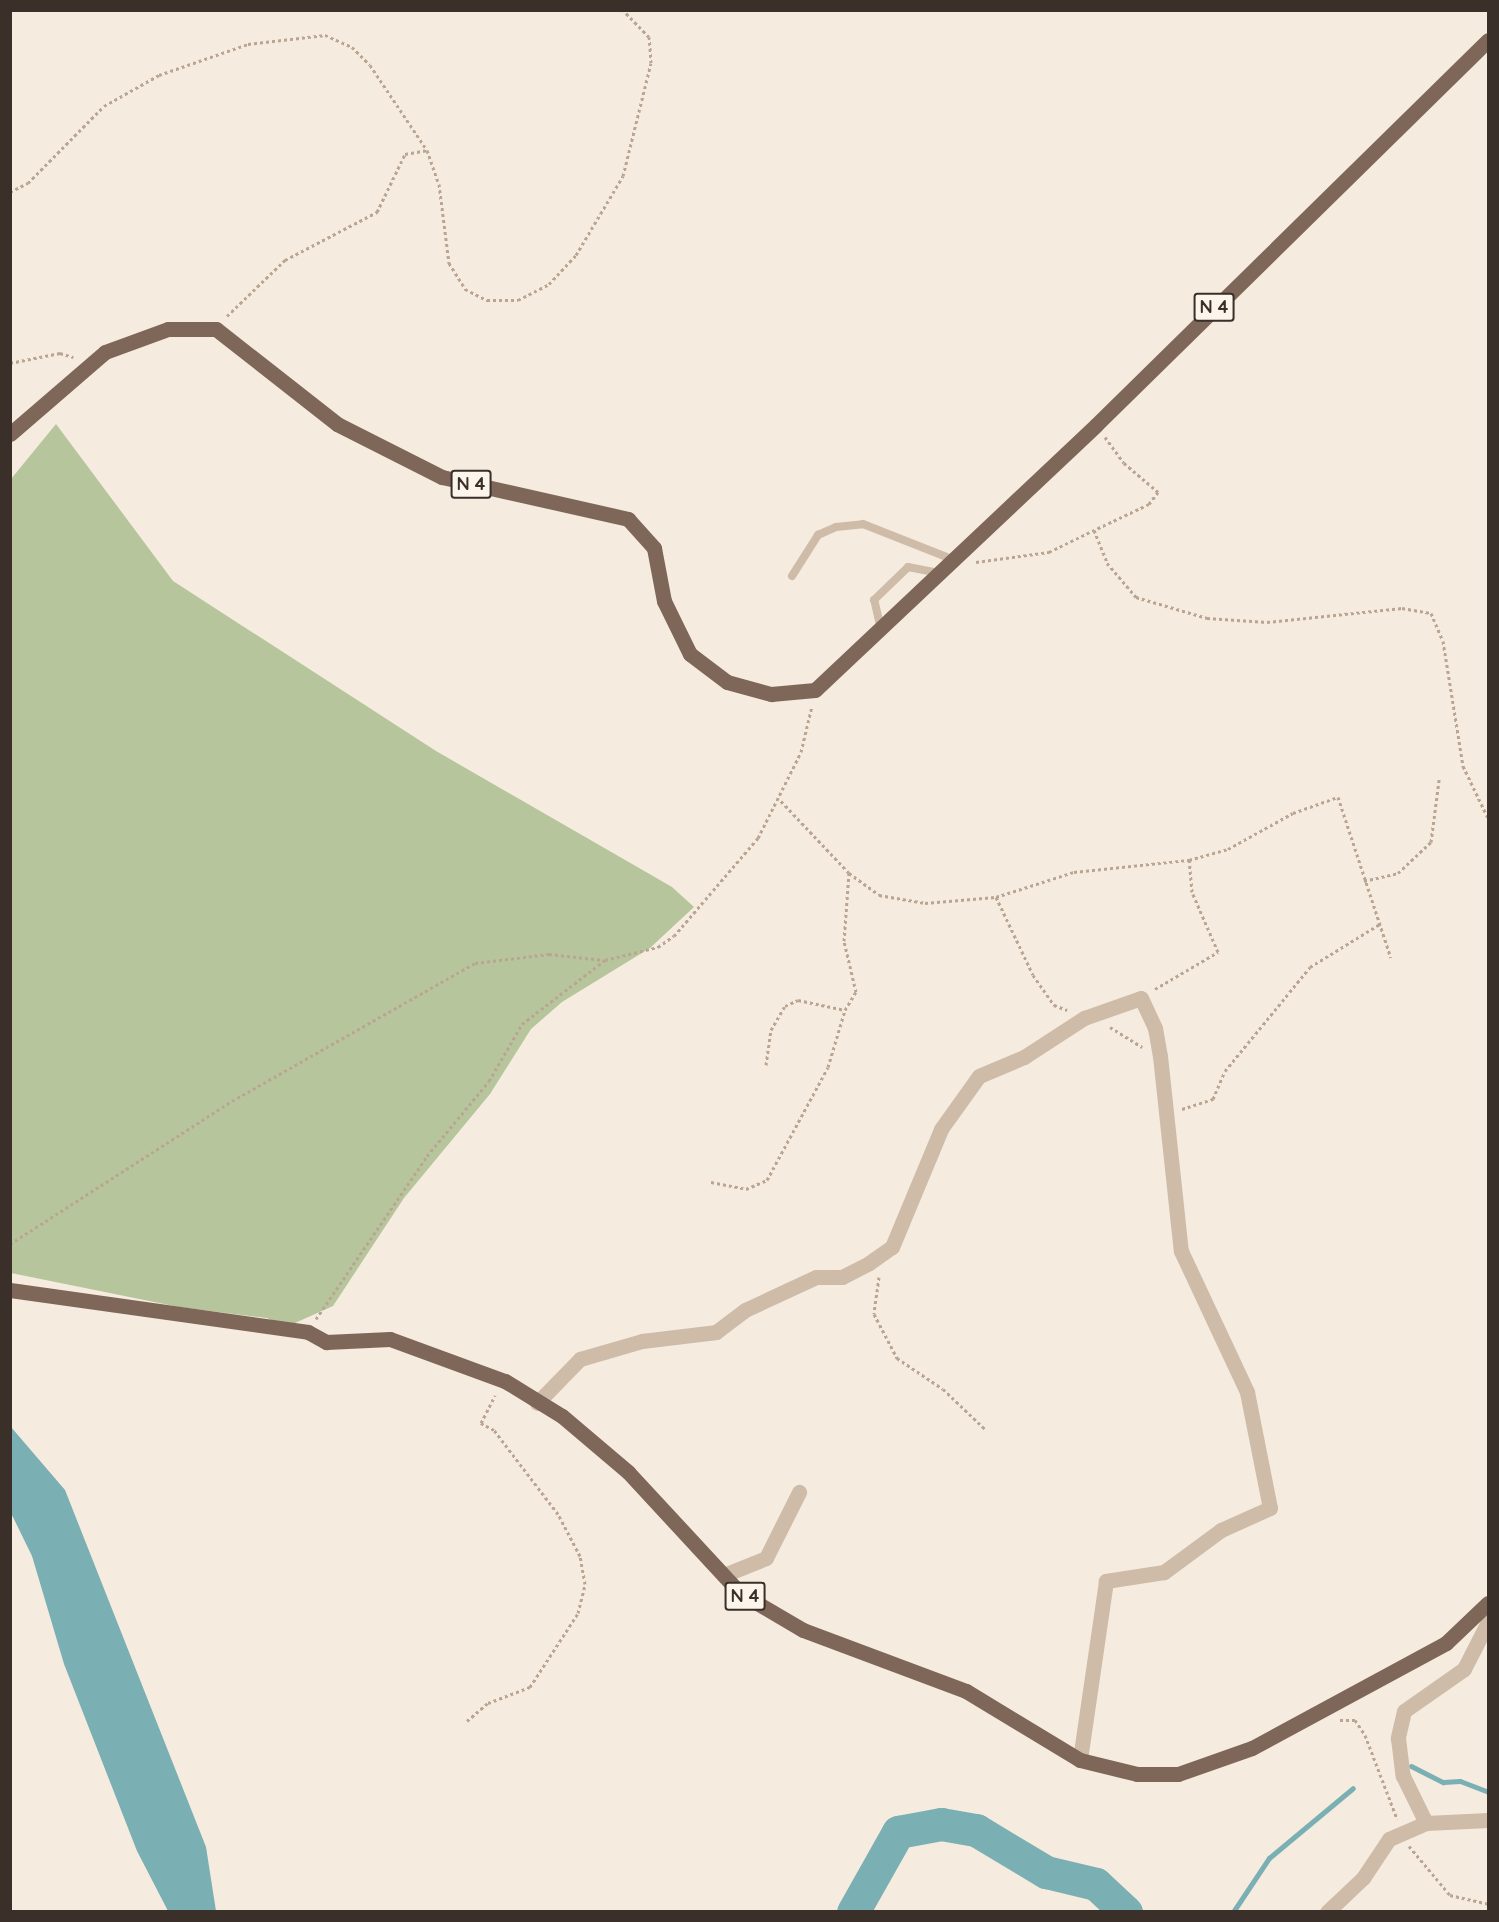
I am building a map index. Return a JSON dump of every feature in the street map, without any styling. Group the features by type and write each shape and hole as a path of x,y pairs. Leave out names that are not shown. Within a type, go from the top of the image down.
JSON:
{"main road":[{"name":"N 4","path":"216,329 337,424 441,477 628,519 654,548 664,601 690,654 727,682 771,694 815,690 880,625 938,573 959,562 1488,40"},
{"path":"10,434 105,352 168,329 216,329"},
{"name":"N 4","path":"10,1290 308,1332 326,1342 390,1339 505,1381 537,1403 562,1416 628,1472 740,1593 803,1630 966,1691 1080,1760 1137,1774 1178,1774 1224,1759 1446,1643 1488,1603"}],"street":[{"path":"537,1403 580,1359 642,1341 716,1332 761,1302 816,1277 854,1273 892,1248 959,1098 979,1076 1024,1057 1084,1018 1141,998 1155,1028 1160,1056 1181,1251 1247,1392 1270,1508 1221,1530 1164,1572 1106,1581 1080,1760"},
{"path":"724,1575 766,1558 799,1492"},
{"path":"1426,1822 1403,1776 1398,1738 1404,1711 1464,1669 1488,1622"},
{"path":"1327,1911 1363,1878 1389,1839 1426,1822 1488,1820"}],"lane":[{"path":"792,576 818,535 836,527 863,524 959,562"},
{"path":"880,625 874,600 908,567 938,573"}],"path":[{"path":"10,192 28,183 104,106 159,75 248,44 325,35 352,47 370,65 427,150 439,184 449,263 465,289 487,300 518,300 549,284 576,255 623,176 651,63 649,37 623,10"},
{"path":"216,329 285,260 377,212 405,153 427,150"},
{"path":"10,363 60,353 91,363"},
{"path":"959,562 1049,552 1149,504 1158,492 1124,463 1096,425"},
{"path":"1094,530 1107,562 1136,597 1207,618 1267,622 1402,608 1431,613 1443,641 1463,766 1488,818"},
{"path":"10,1244 232,1101 475,963 549,954 604,960 658,947 674,936 759,838 801,752 815,690"},
{"path":"1364,881 1398,873 1431,842 1439,780"},
{"path":"779,799 849,873 879,895 925,903 996,897 1074,872 1189,860 1228,849 1293,813 1338,797 1391,958"},
{"path":"1141,998 1218,952 1192,892 1189,860"},
{"path":"711,1182 746,1189 767,1180 828,1067 845,1010 856,992 844,941 849,873"},
{"path":"996,897 1016,945 1054,1005 1160,1056"},
{"path":"1166,1114 1213,1099 1225,1071 1310,967 1380,924"},
{"path":"308,1332 427,1156 489,1082 522,1024 604,960"},
{"path":"766,1065 771,1030 785,1006 798,1000 845,1010"},
{"path":"892,1248 878,1280 874,1314 882,1333 897,1358 943,1389 985,1429"},
{"path":"467,1721 488,1703 530,1687 584,1600 580,1556 558,1514 494,1430 481,1423 484,1408 505,1381"},
{"path":"1365,1735 1411,1852 1450,1895 1488,1904"}],"green space":[{"path":"56,424 173,581 436,751 672,887 694,907 650,948 562,1002 531,1029 490,1094 404,1198 333,1306 286,1327 267,1318 179,1307 11,1273 11,479"}],"water":[{"path":"11,1427 65,1490 206,1847 216,1911 168,1911 137,1851 64,1664 32,1556 11,1513"}],"waterway":[{"path":"1411,1766 1443,1782 1460,1781 1488,1792"},
{"path":"1233,1912 1269,1858 1353,1788"},
{"path":"853,1912 898,1832 941,1824 976,1830 1046,1872 1096,1884 1126,1912"}]}
